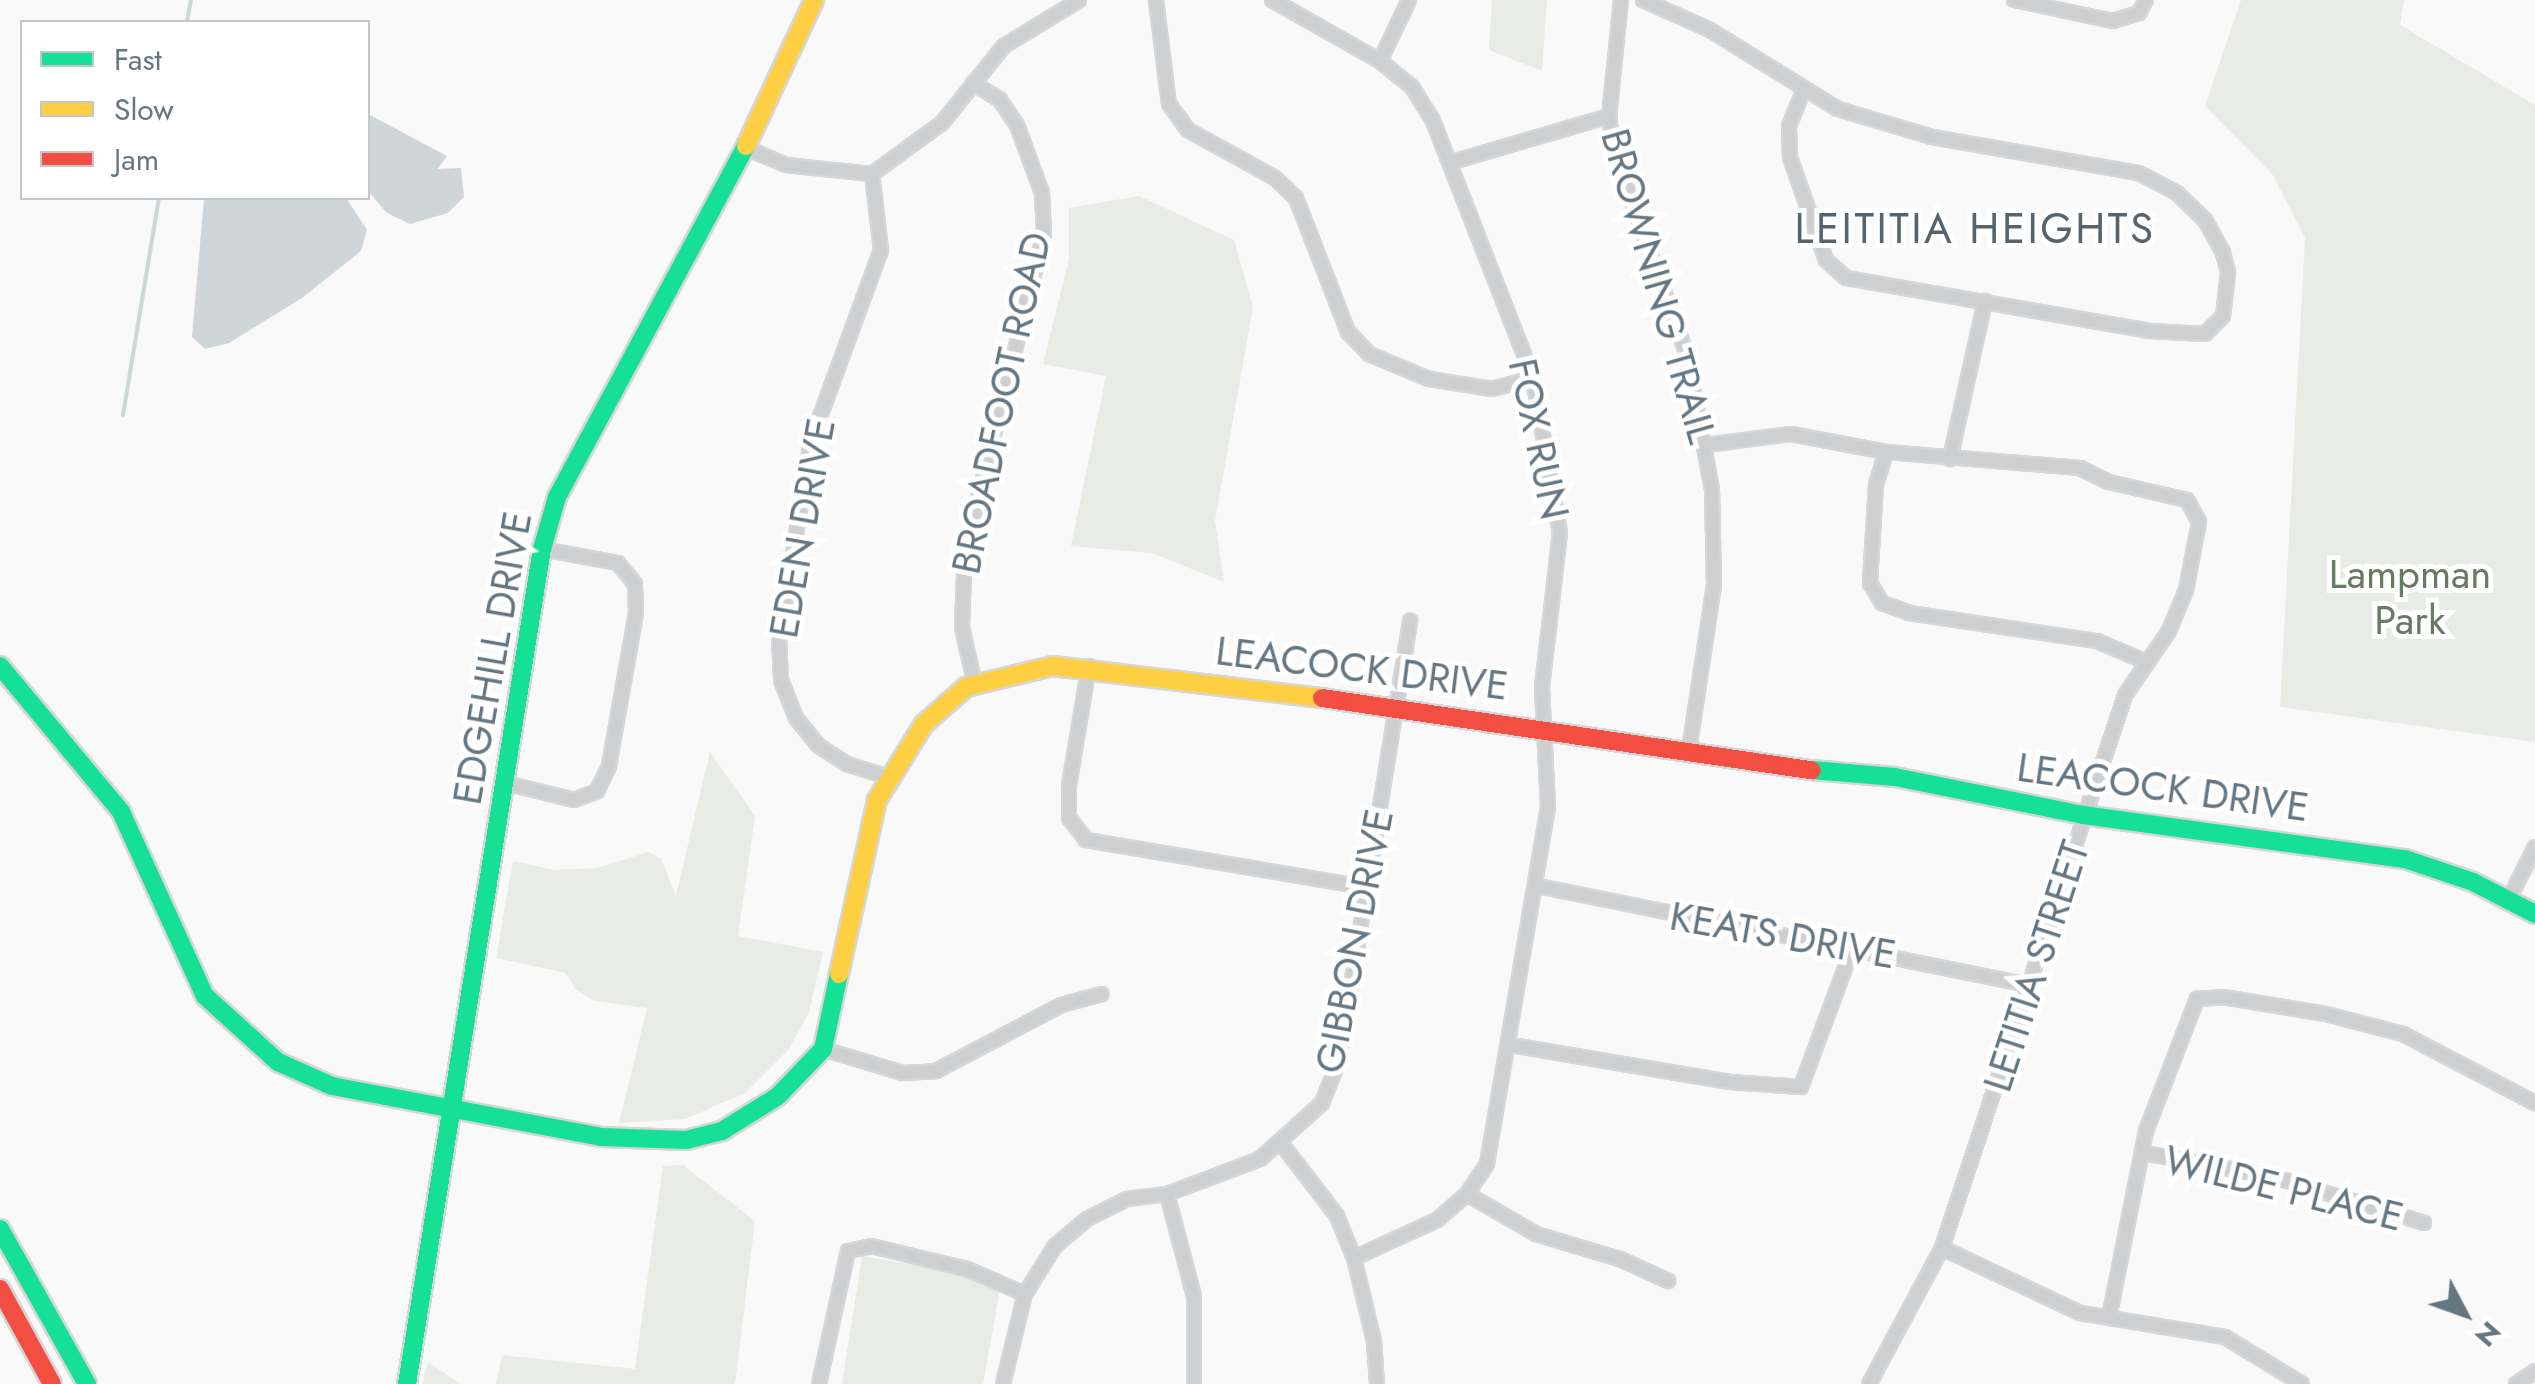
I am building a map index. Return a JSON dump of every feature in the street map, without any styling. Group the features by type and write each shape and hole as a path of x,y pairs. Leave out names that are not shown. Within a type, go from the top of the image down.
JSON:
{"main road":[{"name":"EDGEHILL DRIVE","path":"408,1384 542,549 558,497 746,148 814,0"},
{"path":"0,666 121,812 179,952 205,996 240,1032 284,1067 332,1086 602,1137 686,1140 722,1131 778,1096 823,1049"},
{"name":"LEACOCK DRIVE","path":"823,1049 877,800 888,777 924,724 975,685 1053,666 1089,666 1895,777 2083,815 2178,823 2404,859 2509,899 2535,914"},
{"path":"0,1229 87,1384"},
{"path":"0,1289 52,1384"},
{"path":"0,1309 52,1384"}],"street":[{"path":"746,148 786,165 872,174 942,123 1004,46 1079,0"},
{"path":"1156,0 1170,104 1188,130 1276,178 1296,198 1348,332 1369,354 1429,378 1492,389 1534,378"},
{"name":"FOX RUN","path":"1272,0 1380,61 1412,88 1452,162 1534,378 1560,532 1542,688 1548,807 1538,886 1511,1008 1512,1045 1487,1164 1467,1194 1437,1220 1354,1258"},
{"path":"1380,61 1409,0"},
{"name":"BROWNING TRAIL","path":"1622,0 1609,116 1614,152 1686,352 1706,445 1714,585 1689,750"},
{"path":"1643,0 1710,30 1803,92 1932,137 2139,173 2177,192 2206,220 2228,272 2224,316 2205,334 1846,278 1826,260 1790,158 1789,126 1803,92"},
{"path":"2014,0 2113,21 2139,14 2146,0"},
{"name":"BROADFOOT ROAD","path":"973,83 1000,100 1018,125 1042,193 1044,234 965,550 962,627 975,685"},
{"path":"1452,162 1609,116"},
{"name":"EDEN DRIVE","path":"872,174 882,250 811,442 779,640 781,680 796,718 819,746 846,764 888,777"},
{"path":"1950,459 1985,301"},
{"name":"LETITIA STREET","path":"1706,445 1791,434 1859,442 1886,452 2080,468 2109,482 2188,500 2199,522 2186,590 2169,630 2144,662 2083,815 1942,1248 1869,1384"},
{"path":"1886,452 1876,484 1870,583 1882,603 1909,613 2097,641 2144,662"},
{"path":"504,784 574,800 597,791 610,766 636,613 635,584 618,563 542,549"},
{"name":"GIBBON DRIVE","path":"1003,1384 1025,1294 1055,1246 1087,1219 1127,1199 1167,1194 1260,1158 1322,1103 1339,1060 1410,621"},
{"path":"1089,666 1068,786 1069,818 1086,840 1365,887"},
{"path":"2509,899 2535,847"},
{"name":"KEATS DRIVE","path":"1538,886 2028,986"},
{"path":"1512,1045 1801,1087 1852,949"},
{"path":"823,1049 903,1073 936,1071 964,1062 1061,1004 1102,994"},
{"path":"2109,1318 2144,1153 2196,999 2223,996 2326,1014 2403,1034 2535,1103"},
{"path":"1281,1143 1337,1216 1354,1258 1374,1341 1376,1384"},
{"name":"WILDE PLACE","path":"2144,1153 2274,1178 2424,1223"},
{"path":"1167,1194 1194,1296 1200,1339 1194,1384"},
{"path":"1467,1194 1536,1234 1620,1259 1668,1282"},
{"path":"819,1384 848,1251 872,1246 967,1269 1025,1294"},
{"path":"1942,1248 2041,1300 2109,1318 2225,1337 2302,1384"},
{"path":"2516,1384 2535,1371"}],"green space":[{"path":"1492,0 1547,0 1542,71 1489,50"},
{"name":"Lampman Park","path":"2241,0 2404,0 2400,25 2535,105 2535,742 2280,707 2305,238 2273,175 2205,106"},
{"path":"1139,196 1234,240 1253,307 1215,521 1224,582 1152,553 1071,546 1106,376 1043,364 1069,259 1069,208"},
{"path":"710,752 755,816 738,936 823,952 809,1012 789,1049 745,1093 685,1119 619,1123 647,1008 595,1001 575,989 566,973 496,958 513,861 554,870 597,868 649,852 661,859 676,895"},
{"path":"683,1165 755,1221 735,1384 496,1384 502,1355 635,1369 663,1166"},
{"path":"862,1256 973,1275 1000,1289 983,1384 842,1384"},
{"path":"428,1362 461,1384 422,1384"}],"shaded area":[{"path":"370,115 447,156 438,169 461,168 464,197 448,213 410,224 387,213 370,193"},
{"path":"204,200 347,200 367,230 361,251 302,298 229,343 205,349 192,337"}],"waterway":[{"path":"187,20 191,0"},
{"path":"123,415 159,200"}],"traffic: fast":[{"path":"407,1384 542,549 557,497 746,146"},
{"path":"0,666 121,812 205,996 278,1062 332,1086 601,1137 686,1140 722,1131 778,1096 823,1049 839,974"},
{"path":"1812,770 1895,777 2083,815 2405,859 2473,882 2535,914"},
{"path":"0,1229 87,1384"}],"traffic: slow":[{"path":"746,146 814,0"},
{"path":"839,974 877,800 924,724 966,687 1053,666 1322,698"}],"traffic: jam":[{"path":"1322,698 1812,770"},
{"path":"0,1289 52,1384"}],"district":[{"name":"LEITITIA HEIGHTS","path":"1975,229"}]}
